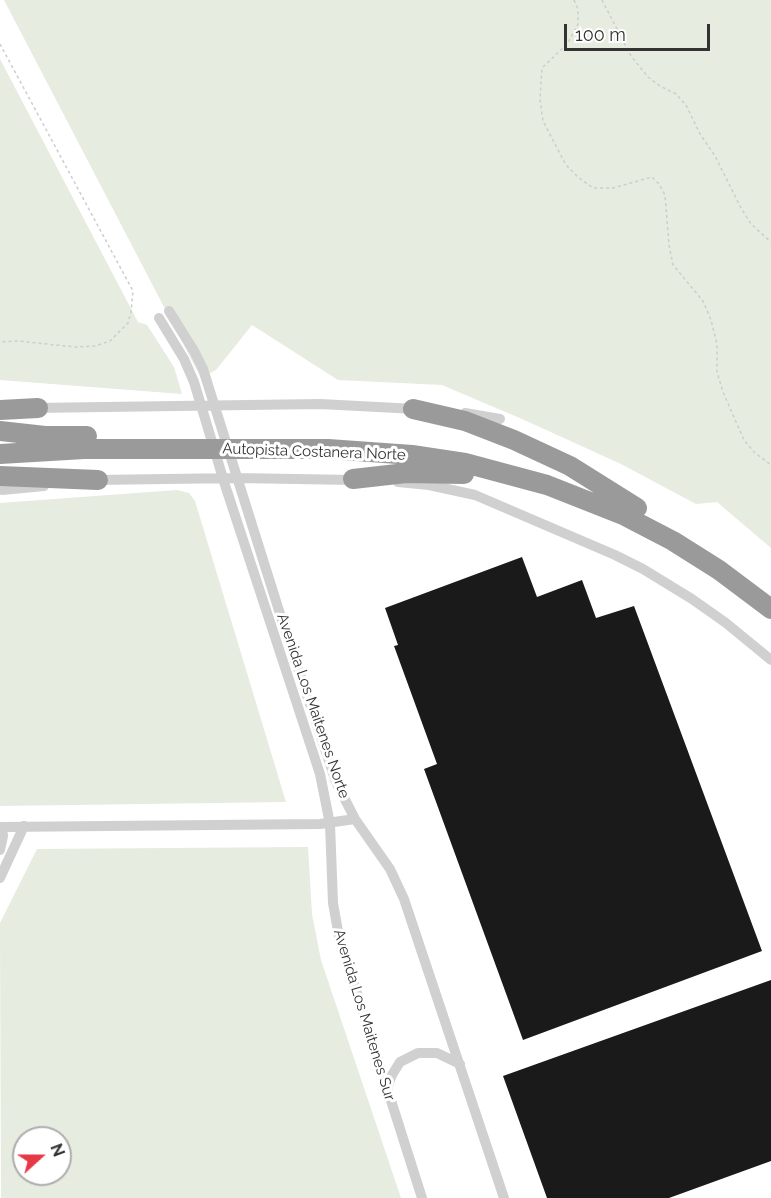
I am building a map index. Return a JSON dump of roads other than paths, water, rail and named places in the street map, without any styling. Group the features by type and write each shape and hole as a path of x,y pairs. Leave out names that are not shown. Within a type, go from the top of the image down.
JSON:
{"highway":[{"path":"0,410 38,408"},
{"path":"413,409 465,421 514,440 570,466 637,508"},
{"name":"Autopista Costanera Norte","path":"0,431 45,436 186,443"},
{"name":"Autopista Costanera Norte","path":"0,454 186,443 357,438 458,449 504,459 557,475 637,508 705,546 771,593"},
{"name":"Autopista Costanera Norte","path":"250,442 430,457 465,463 528,479 623,515 681,546 719,570 771,609"},
{"path":"353,479 406,473 451,473 503,480 587,500"},
{"path":"1,483 98,480"}],"street":[{"name":"Avenida Los Maitenes Norte","path":"169,311 200,361 336,782 355,819 397,881 414,926 504,1198"},
{"name":"Avenida Los Maitenes Sur","path":"159,318 189,370 320,774 330,824 333,903 339,937 423,1198"},
{"path":"0,404 38,408 342,404 462,413 500,419"},
{"path":"98,480 353,479 429,484 457,490 483,498 615,555 678,590 726,623 771,660"},
{"path":"269,621 281,617"},
{"path":"0,850 3,836 1,827 330,824 355,819"},
{"path":"0,878 24,826"},
{"path":"387,1088 400,1062 418,1053 437,1053 460,1064"}]}
